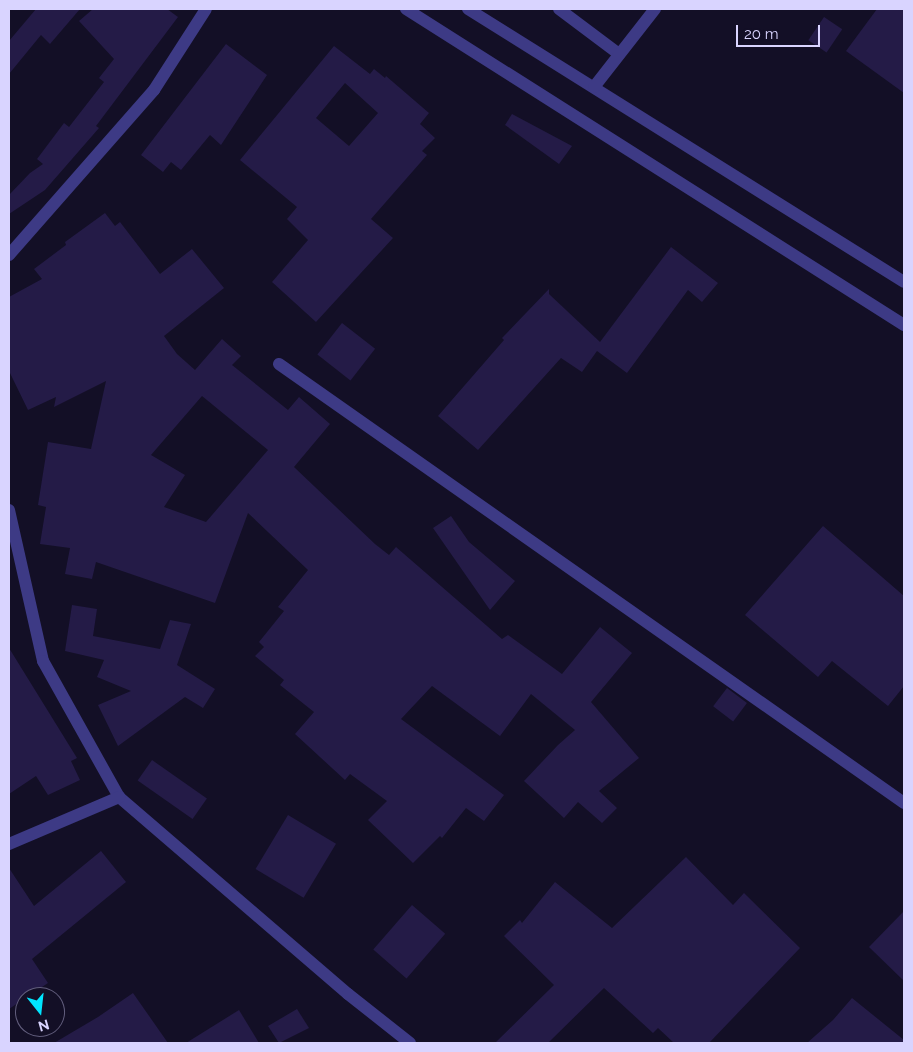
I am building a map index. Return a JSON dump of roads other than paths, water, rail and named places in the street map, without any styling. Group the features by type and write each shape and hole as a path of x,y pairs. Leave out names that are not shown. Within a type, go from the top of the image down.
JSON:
{"street":[{"path":"9,255 154,90 206,9"},
{"path":"406,9 904,325"},
{"path":"468,9 904,282"},
{"path":"559,9 619,54"},
{"path":"594,87 655,9"},
{"path":"280,364 904,803"},
{"path":"9,510 43,661 120,797 348,994 410,1043"},
{"path":"9,844 120,797"}]}
